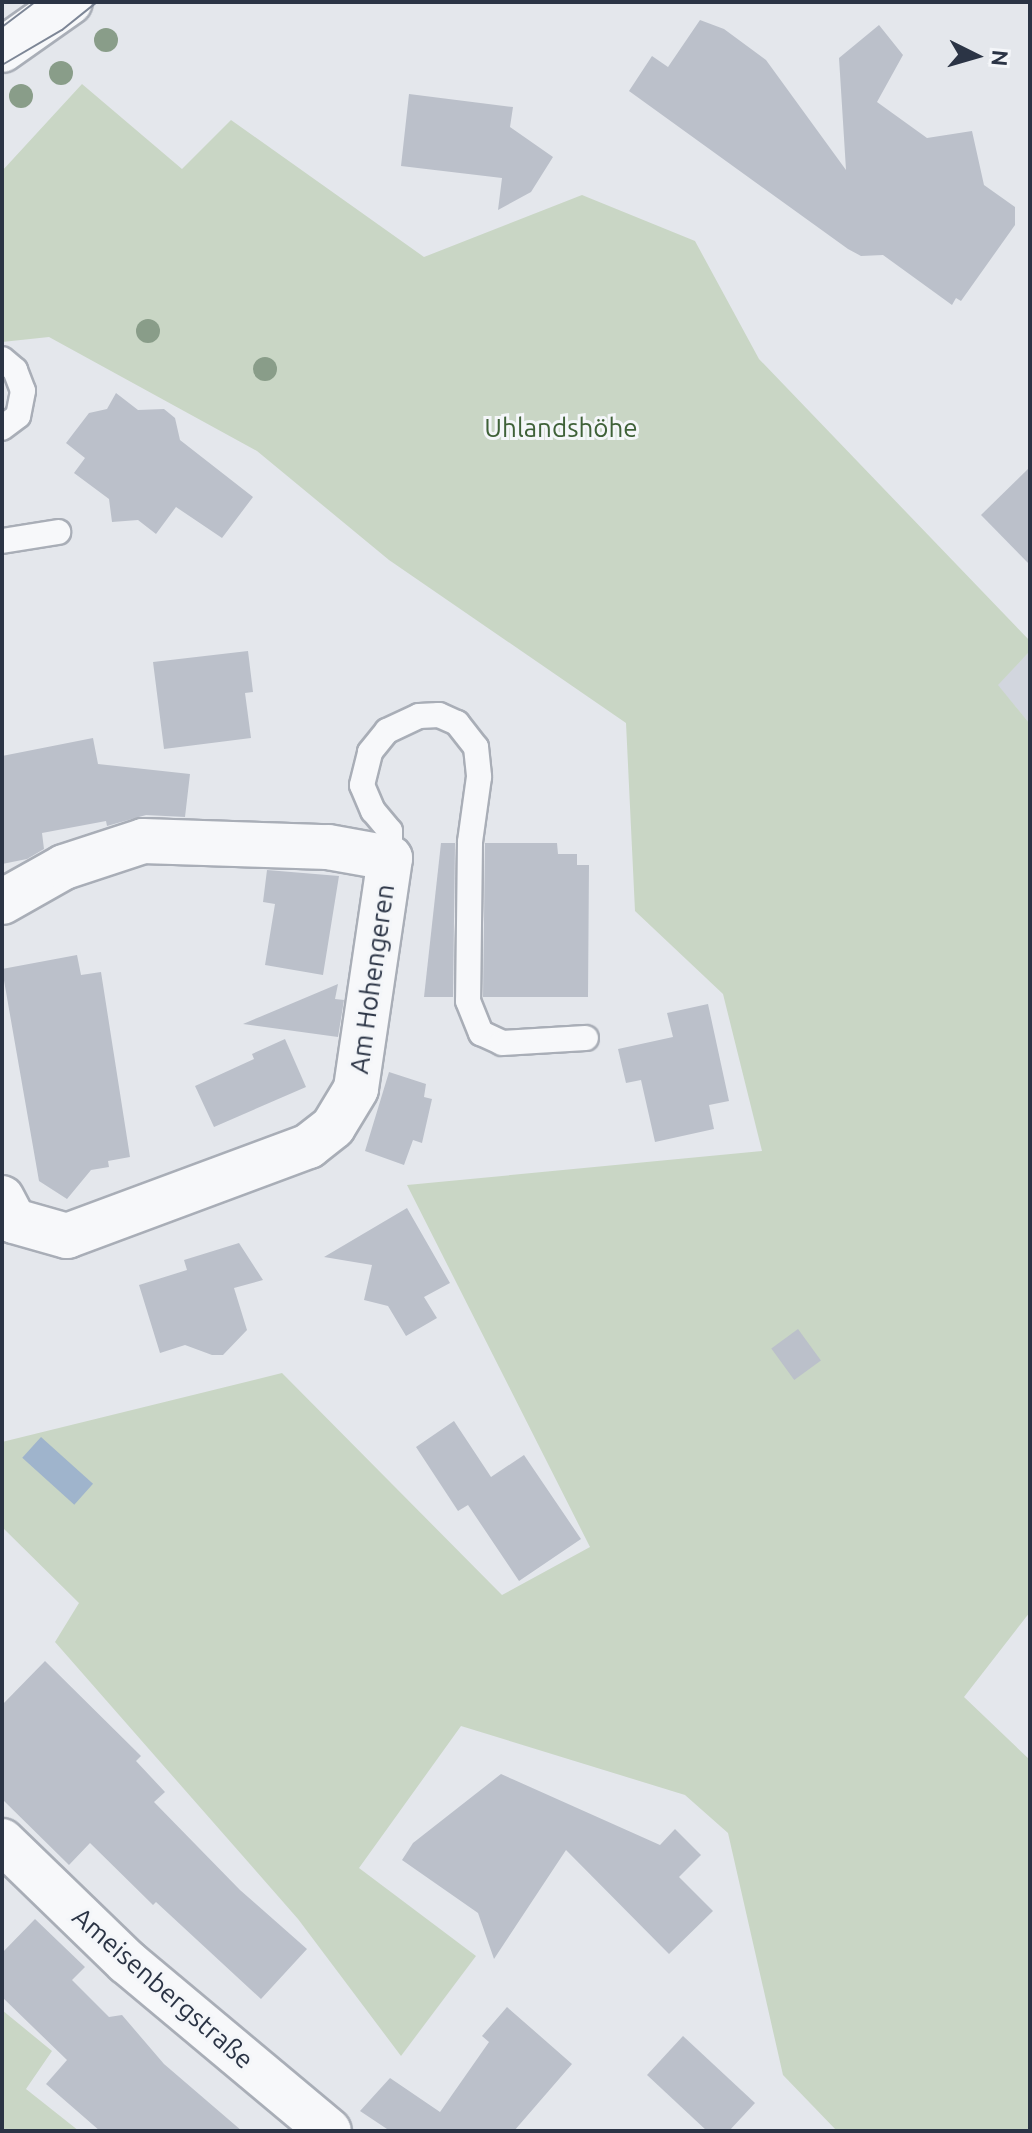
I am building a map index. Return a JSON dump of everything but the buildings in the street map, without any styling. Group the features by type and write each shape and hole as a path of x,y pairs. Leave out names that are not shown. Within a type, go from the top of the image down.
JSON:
{"street":[{"path":"2,50 70,2"},
{"name":"Am Hohengeren","path":"2,902 64,867 143,841 328,847 390,858 356,1089 333,1127 309,1146 67,1236 14,1221 2,1198"},
{"name":"Ameisenbergstraße","path":"2,1841 127,1962 329,2131"}],"lane":[{"path":"2,359 15,370 23,391 18,416 2,428"},
{"path":"2,541 58,532"},
{"path":"390,858 390,831 373,811 362,785 370,752 387,731 419,716 439,715 457,723 476,747 479,777 470,842 468,1001 481,1033 502,1043 586,1038"}],"shaded area":[{"path":"1030,651 1030,724 997,685"}],"green space":[{"name":"Uhlandshöhe","path":"82,84 182,169 231,120 424,257 582,195 695,241 759,359 1030,641 1030,651 998,685 1030,724 1030,1612 964,1697 1030,1760 1030,2131 837,2131 783,2075 728,1833 685,1795 461,1726 359,1868 476,1956 401,2056 298,1919 55,1642 79,1603 2,1527 2,1442 282,1373 502,1595 590,1547 407,1185 762,1151 723,994 635,911 626,723 389,560 257,451 49,337 2,342 2,171"},
{"path":"2,2010 52,2051 26,2089 79,2131 2,2131"}],"water":[{"path":"41,1437 93,1484 74,1505 22,1458"}],"tram line":[{"path":"2,27 35,2"},
{"path":"2,65 62,30 97,2"}]}
